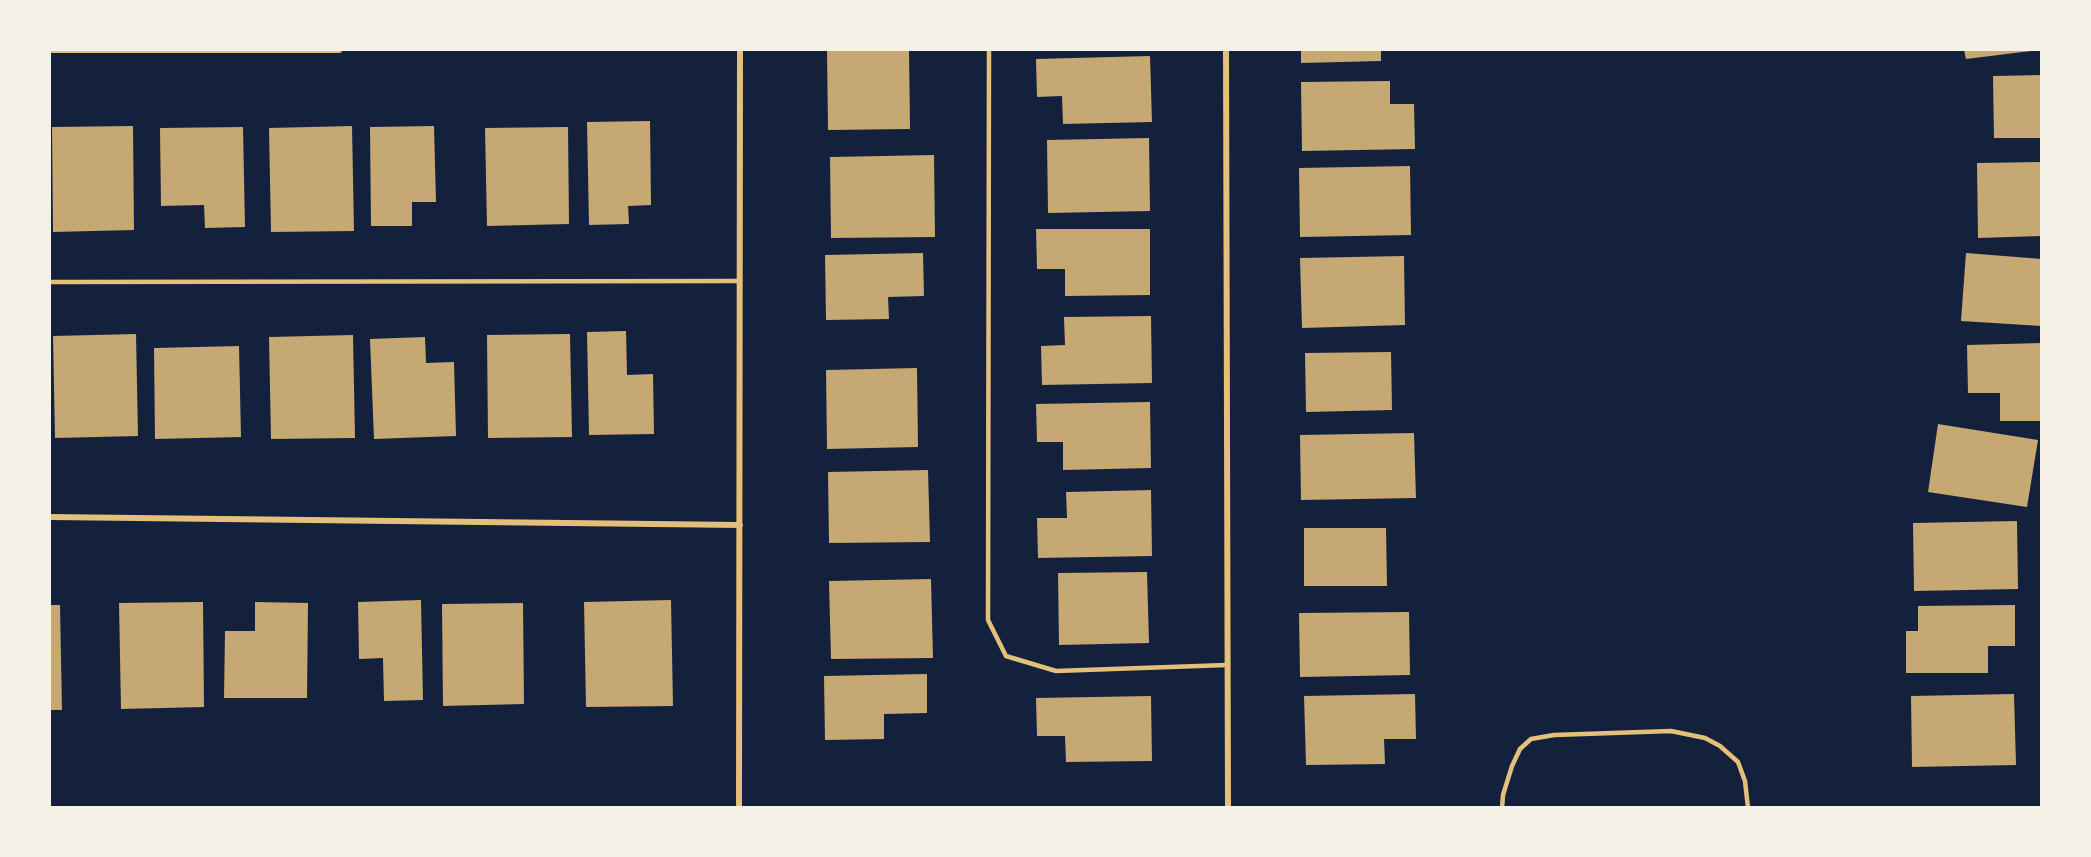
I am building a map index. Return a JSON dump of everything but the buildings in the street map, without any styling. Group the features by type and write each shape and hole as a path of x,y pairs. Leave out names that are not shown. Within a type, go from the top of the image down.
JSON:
{"street":[{"path":"50,51 339,50"},
{"path":"739,807 740,50"},
{"path":"1226,50 1228,807"},
{"path":"50,517 740,525"}],"lane":[{"path":"989,50 988,620 1006,656 1056,671 1227,665"},
{"path":"50,282 740,281"},
{"path":"1502,807 1503,795 1512,766 1520,749 1532,739 1554,735 1671,731 1705,738 1720,746 1738,762 1745,781 1748,807"}]}
